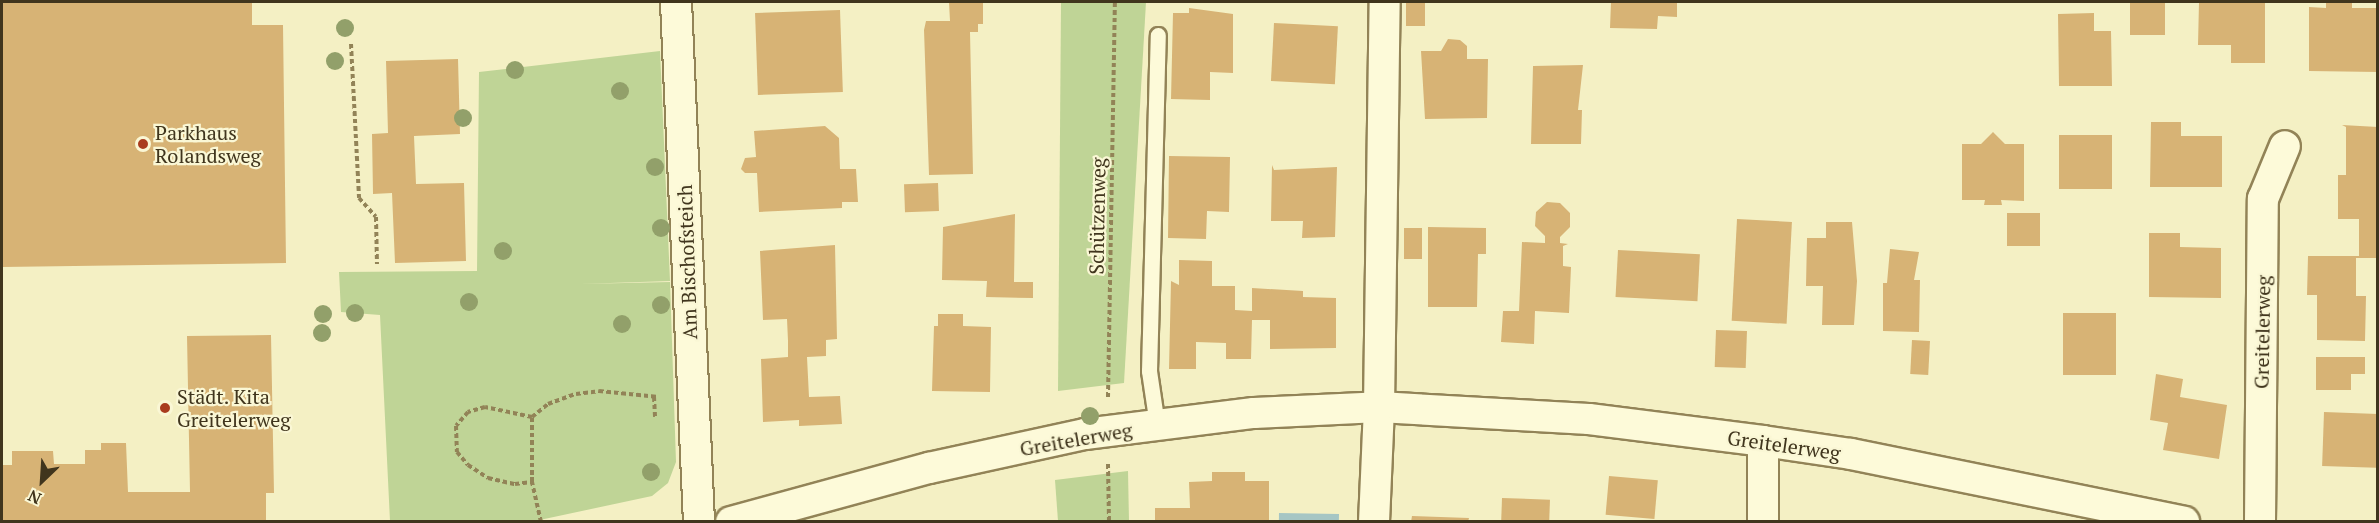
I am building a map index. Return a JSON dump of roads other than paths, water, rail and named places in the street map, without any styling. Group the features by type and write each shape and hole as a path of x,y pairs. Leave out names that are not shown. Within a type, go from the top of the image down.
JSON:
{"street":[{"name":"Am Bischofsteich","path":"676,2 699,522"},
{"path":"1374,522 1380,407 1385,2"},
{"name":"Greitelerweg","path":"2260,522 2264,199 2285,146"},
{"name":"Greitelerweg","path":"731,522 779,515 929,468 1108,431 1254,413 1380,407 1589,419 1762,441 1851,454 2184,522"},
{"path":"1762,441 1763,522"}],"lane":[{"path":"1157,425 1149,371 1158,35"}],"water":[{"path":"1279,513 1339,514 1339,522 1279,521"}],"place":[{"name":"Parkhaus Rolandsweg","path":"143,144"},
{"name":"Städt. Kita Greitelerweg","path":"165,408"}]}
